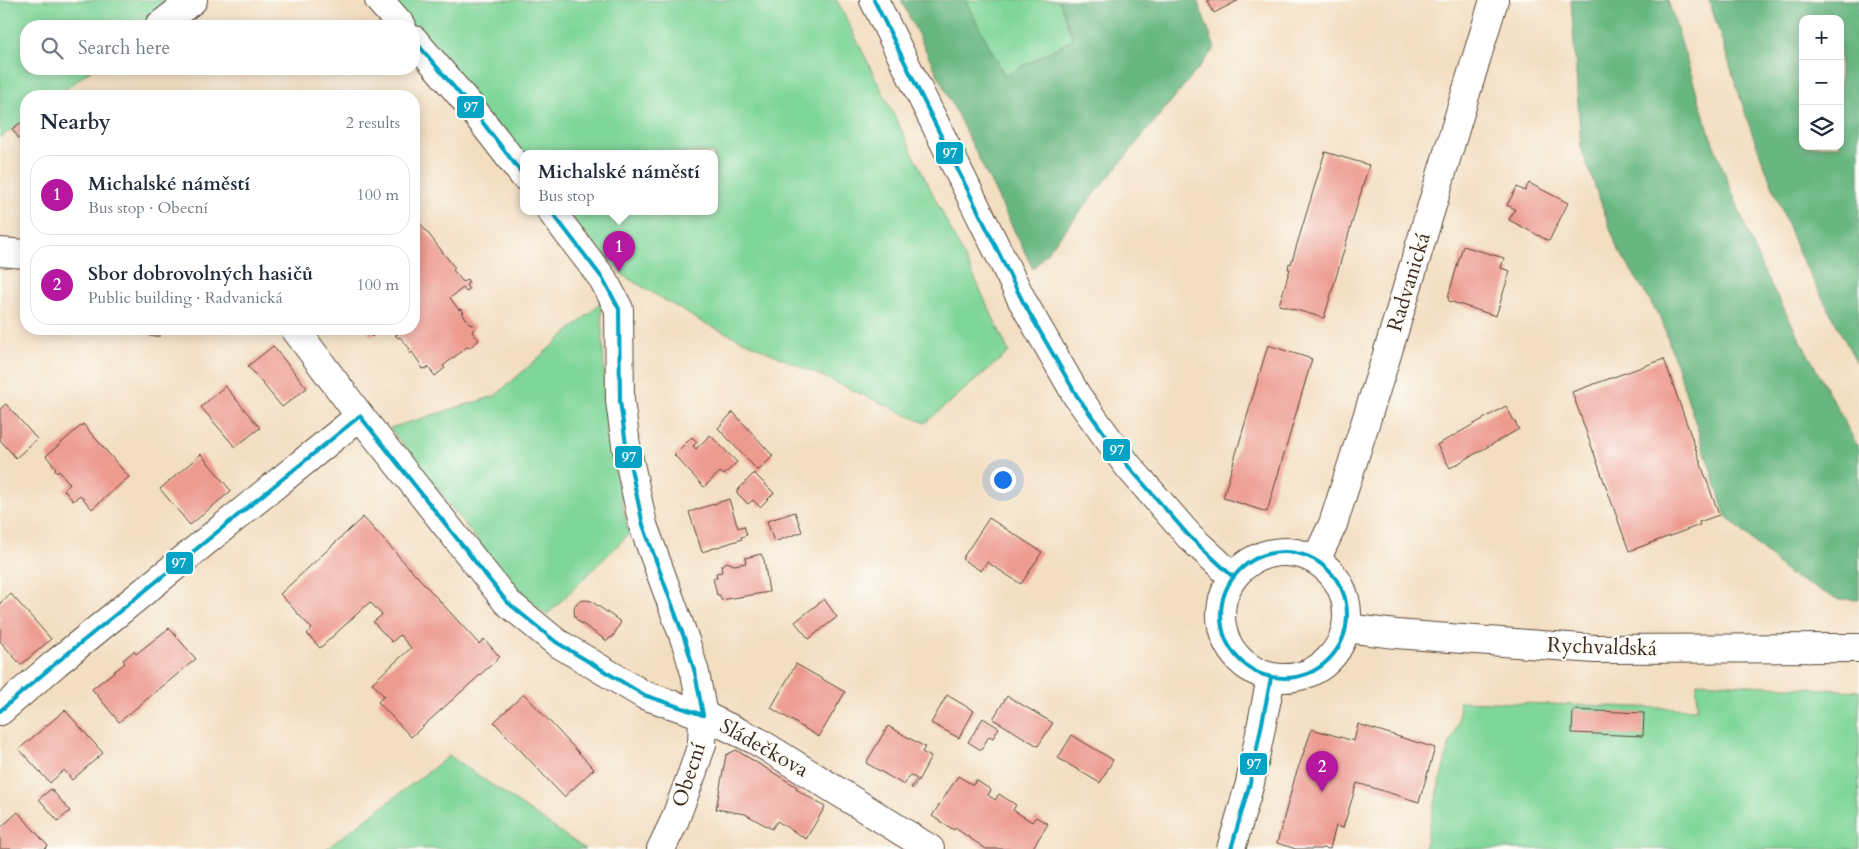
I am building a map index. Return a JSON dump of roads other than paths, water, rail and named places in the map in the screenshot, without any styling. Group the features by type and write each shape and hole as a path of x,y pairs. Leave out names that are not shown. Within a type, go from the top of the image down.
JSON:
{"street":[{"path":"168,20 193,0"},
{"path":"379,0 397,20"},
{"path":"874,0 1023,302 1077,396 1134,473 1189,536 1232,576"},
{"name":"Radvanická","path":"1316,560 1333,524 1494,0"},
{"path":"420,47 470,106 520,171"},
{"name":"Obecní","path":"554,215 604,279 619,309 620,401 626,445 643,525 686,644 704,715 702,744 694,771 661,849"},
{"path":"0,252 20,254"},
{"name":"Sládečkova","path":"299,335 507,602 556,642 644,695 704,715 757,741 930,849"},
{"path":"0,712 56,663 360,416"},
{"path":"1294,552 1316,560 1331,572 1342,589 1347,608 1346,628 1341,644 1336,652 1331,659 1317,670 1301,677 1271,678 1248,668 1233,654 1223,637 1220,617 1222,597 1232,576 1248,562 1270,553 1294,552"},
{"name":"Rychvaldská","path":"1346,628 1396,634 1594,649 1859,648"},
{"path":"1231,849 1250,783 1271,678"}],"place":[{"name":"Michalské náměstí","path":"619,272"},
{"name":"Sbor dobrovolných hasičů","path":"1322,792"}]}
